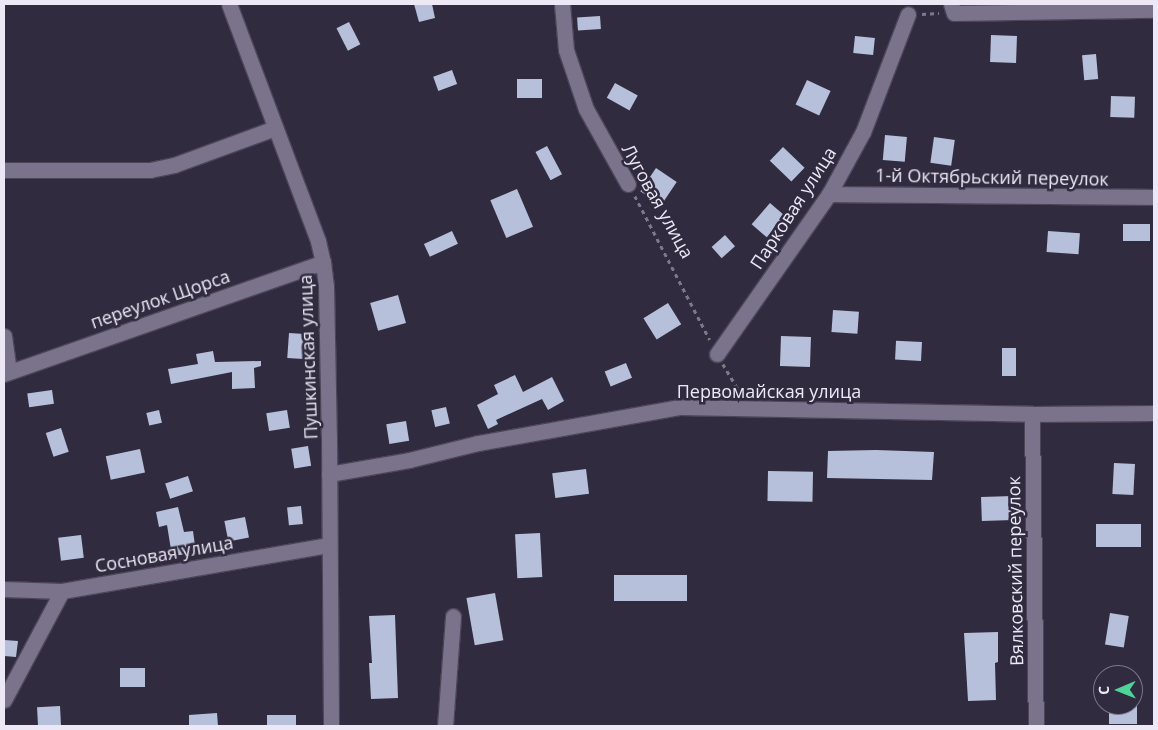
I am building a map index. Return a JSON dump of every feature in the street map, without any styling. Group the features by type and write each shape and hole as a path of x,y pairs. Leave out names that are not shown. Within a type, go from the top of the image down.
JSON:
{"street":[{"name":"Пушкинская улица","path":"229,4 323,262 326,286 331,726"},
{"name":"Луговая улица","path":"562,4 566,50 586,109 628,184"},
{"path":"952,8 1154,10"},
{"name":"Парковая улица","path":"717,354 829,194 863,132 908,14"},
{"path":"4,170 150,170 174,165 275,128"},
{"name":"1-й Октябрьский переулок","path":"829,194 1154,197"},
{"name":"переулок Щорса","path":"4,336 6,373 323,262"},
{"name":"Первомайская улица","path":"329,474 409,460 478,443 680,407 1032,414 1154,413"},
{"name":"Вялковский переулок","path":"1032,414 1036,726"},
{"name":"Сосновая улица","path":"4,589 62,591 329,545"},
{"path":"4,700 62,591"},
{"path":"445,726 453,616"}],"path":[{"path":"908,14 952,8"},
{"name":"Луговая улица","path":"628,184 661,243 717,354 749,407"}],"building":[{"path":"414,4 432,4 435,18 419,22"},
{"path":"600,16 601,29 578,31 577,18"},
{"path":"349,22 360,44 348,51 337,28"},
{"path":"991,35 1017,36 1016,63 990,62"},
{"path":"855,36 875,38 873,55 853,53"},
{"path":"1096,54 1098,79 1084,80 1082,55"},
{"path":"452,70 457,84 438,91 433,77"},
{"path":"517,79 542,79 542,98 517,98"},
{"path":"807,80 831,91 819,115 796,104"},
{"path":"615,83 638,96 629,110 607,98"},
{"path":"1111,96 1135,97 1134,118 1110,117"},
{"path":"885,135 907,137 905,162 883,160"},
{"path":"934,137 955,140 951,166 930,163"},
{"path":"547,146 562,174 551,180 536,152"},
{"path":"783,147 805,168 791,182 770,161"},
{"path":"656,168 677,182 661,205 640,191"},
{"path":"517,189 533,227 506,238 490,200"},
{"path":"770,203 785,216 767,237 752,224"},
{"path":"1123,224 1150,224 1150,241 1123,241"},
{"path":"452,231 458,244 430,257 424,244"},
{"path":"1048,231 1080,233 1078,254 1047,252"},
{"path":"725,235 735,246 722,258 712,247"},
{"path":"398,295 406,323 378,331 370,303"},
{"path":"668,303 681,324 657,340 643,318"},
{"path":"833,310 859,312 857,334 831,332"},
{"path":"289,333 305,334 303,359 287,358"},
{"path":"781,336 811,337 810,367 780,366"},
{"path":"896,341 922,342 921,361 895,360"},
{"path":"1002,348 1016,348 1016,376 1002,376"},
{"path":"213,351 215,362 261,361 261,366 254,368 255,388 232,389 232,372 171,384 168,369 198,364 196,354"},
{"path":"626,363 632,378 611,386 605,372"},
{"path":"515,375 523,392 552,377 564,401 548,410 542,399 496,420 498,424 488,429 477,405 498,394 494,385"},
{"path":"52,390 54,404 29,407 27,393"},
{"path":"446,407 450,424 435,427 431,410"},
{"path":"159,410 162,423 149,426 146,413"},
{"path":"287,410 290,428 269,431 266,413"},
{"path":"406,421 409,441 389,444 386,424"},
{"path":"61,428 69,452 54,457 46,433"},
{"path":"308,446 311,466 294,468 291,449"},
{"path":"140,449 145,472 111,480 106,456"},
{"path":"828,451 934,452 932,480 827,478"},
{"path":"1114,463 1135,464 1133,495 1112,494"},
{"path":"586,469 589,494 555,498 552,473"},
{"path":"768,471 813,472 812,502 767,501"},
{"path":"188,476 193,491 170,499 165,483"},
{"path":"1013,496 1014,520 982,521 981,497"},
{"path":"301,506 303,524 289,525 287,507"},
{"path":"178,507 184,532 193,531 196,553 172,556 167,525 159,527 156,512"},
{"path":"245,517 249,538 228,542 224,521"},
{"path":"1096,524 1141,524 1141,547 1096,547"},
{"path":"540,533 542,577 517,578 515,534"},
{"path":"81,535 84,558 61,561 58,538"},
{"path":"614,575 687,575 687,601 614,601"},
{"path":"495,593 503,640 475,645 466,598"},
{"path":"1110,613 1129,616 1124,648 1105,645"},
{"path":"395,615 398,698 371,699 369,663 372,663 369,616"},
{"path":"998,632 998,662 995,663 996,700 968,701 964,633"},
{"path":"4,640 18,641 16,657 4,656"},
{"path":"120,668 145,668 145,687 120,687"},
{"path":"60,706 61,726 38,726 37,707"},
{"path":"217,713 218,726 189,726 189,715"},
{"path":"267,715 296,715 296,726 267,726"},
{"path":"1109,715 1137,715 1137,724 1109,724"}]}
